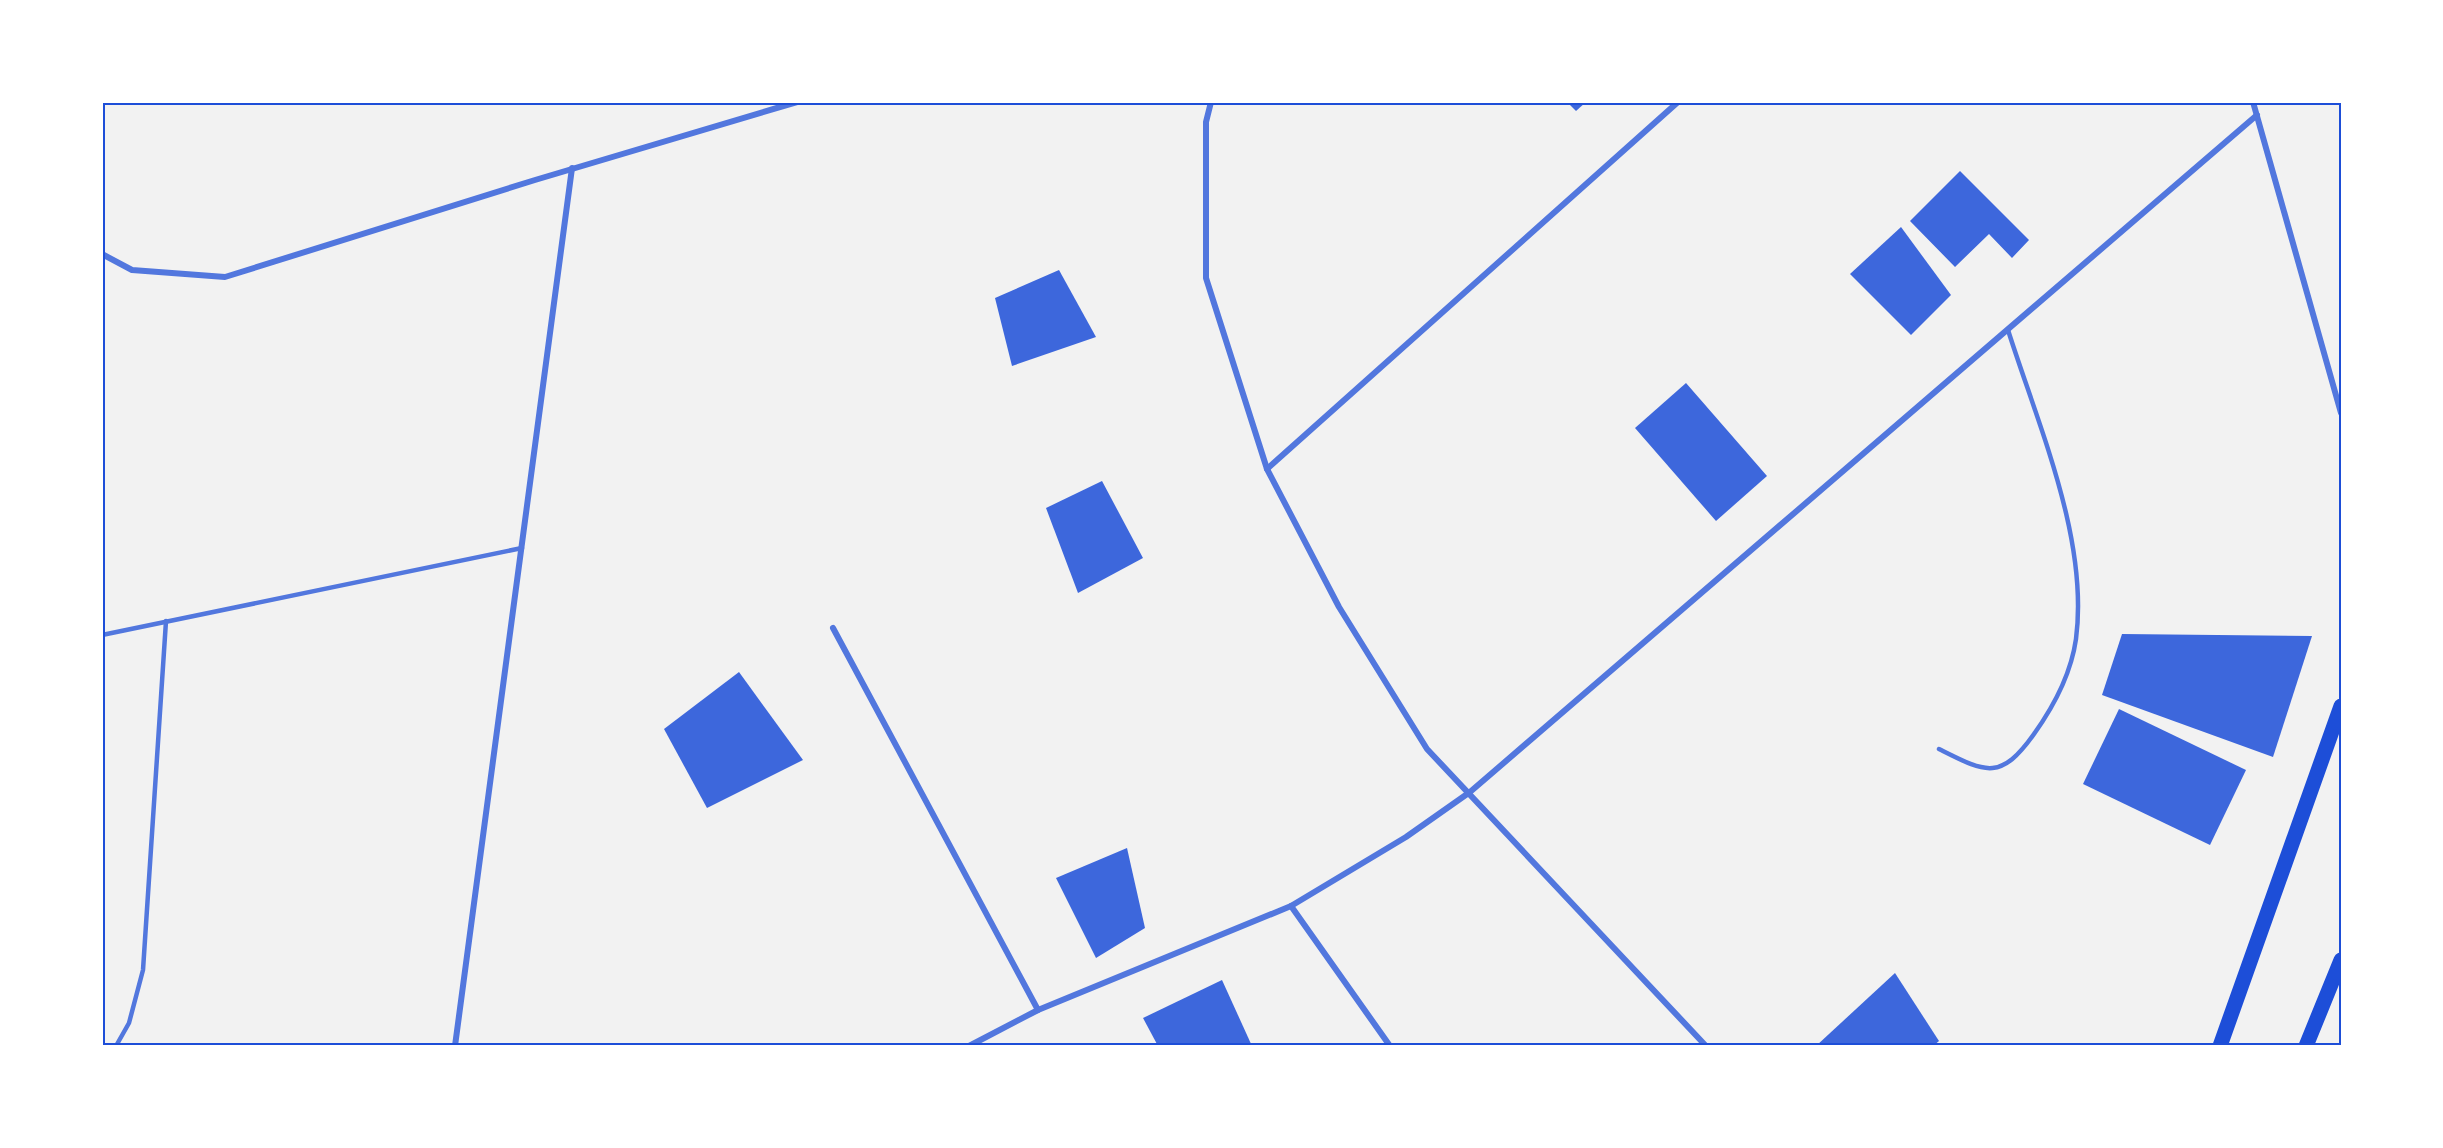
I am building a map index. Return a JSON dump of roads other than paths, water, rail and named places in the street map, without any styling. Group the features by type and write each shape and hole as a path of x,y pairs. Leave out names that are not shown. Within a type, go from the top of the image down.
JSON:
{"main road":[{"path":"2220,1046 2341,706"},
{"path":"2309,1044 2341,960"}],"street":[{"path":"102,254 132,270 225,277 572,168 797,102"},
{"path":"1211,102 1206,122 1206,278 1267,469 1339,607 1428,749 1706,1046"},
{"path":"1267,469 1678,102"},
{"path":"2253,102 2341,413"},
{"path":"969,1046 1038,1010 1291,906 1406,837 1470,792 2257,115"},
{"path":"455,1046 572,168"},
{"path":"833,628 1038,1010"},
{"path":"1291,906 1390,1046"}],"lane":[{"path":"1939,749 1979,769 1988,771 2000,767 2022,751 2049,713 2068,672 2076,641 2078,611 2071,529 2008,330"},
{"path":"102,635 522,548"},
{"path":"116,1046 129,1023 143,970 166,621"}]}
